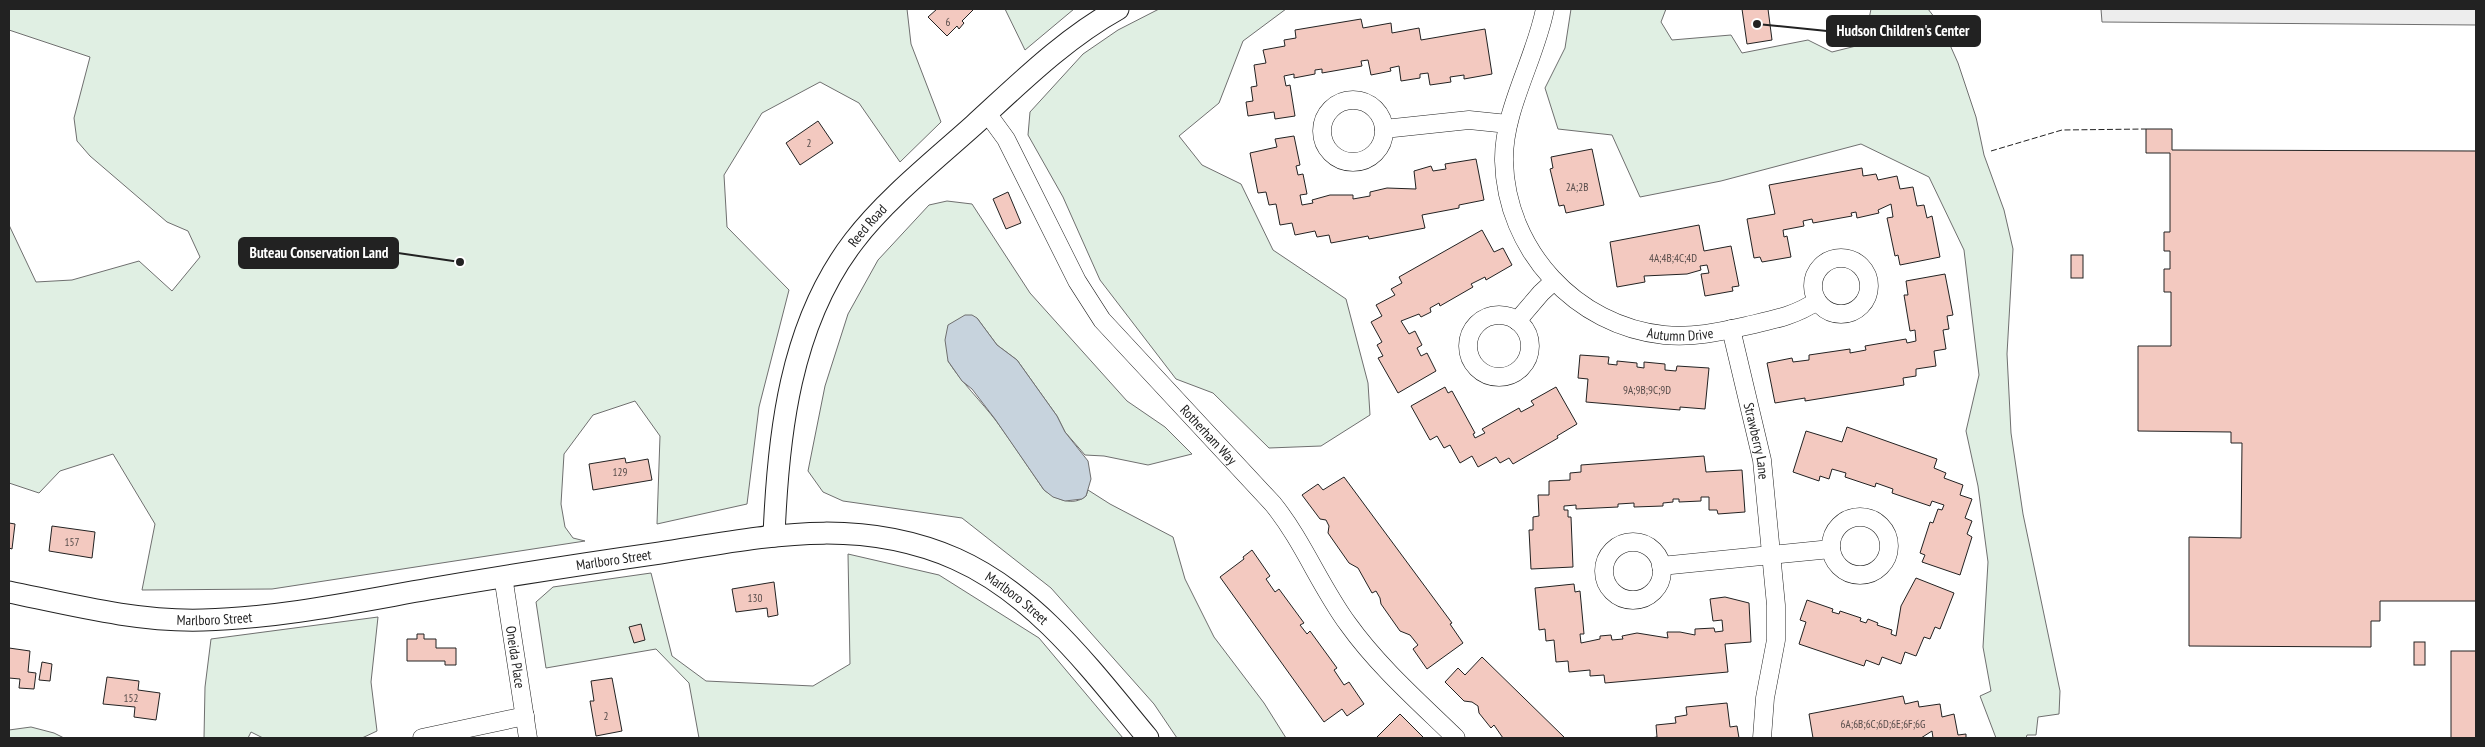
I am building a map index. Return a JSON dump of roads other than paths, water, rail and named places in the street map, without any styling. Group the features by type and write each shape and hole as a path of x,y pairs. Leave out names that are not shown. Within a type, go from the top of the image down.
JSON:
{"street":[{"name":"Reed Road","path":"774,536 779,460 792,382 806,330 828,280 846,252 872,220 987,113 1060,49 1118,9"},
{"name":"Autumn Drive","path":"1545,9 1533,54 1508,124 1504,162 1511,208 1525,242 1554,282 1594,312 1616,323 1664,335 1689,336 1731,329 1788,316 1817,301"},
{"name":"Rotherham Way","path":"987,113 1013,151 1077,281 1102,320 1273,504 1285,520 1348,625 1373,655 1456,738"},
{"path":"1384,129 1469,120 1508,124"},
{"path":"1517,321 1541,293 1554,282"},
{"name":"Strawberry Lane","path":"1731,329 1762,460 1772,554 1776,640 1765,698 1762,738"},
{"name":"Marlboro Street","path":"9,592 114,612 174,620 202,620 328,607 503,576 774,536 830,532 885,537 933,550 978,571 1032,609 1059,635 1148,738"},
{"path":"1662,566 1832,549"},
{"name":"Oneida Place","path":"503,576 528,738"},
{"path":"422,738 525,716"}],"place":[{"name":"Hudson Children's Center","path":"1757,24"},
{"name":"Buteau Conservation Land","path":"460,262"}]}
